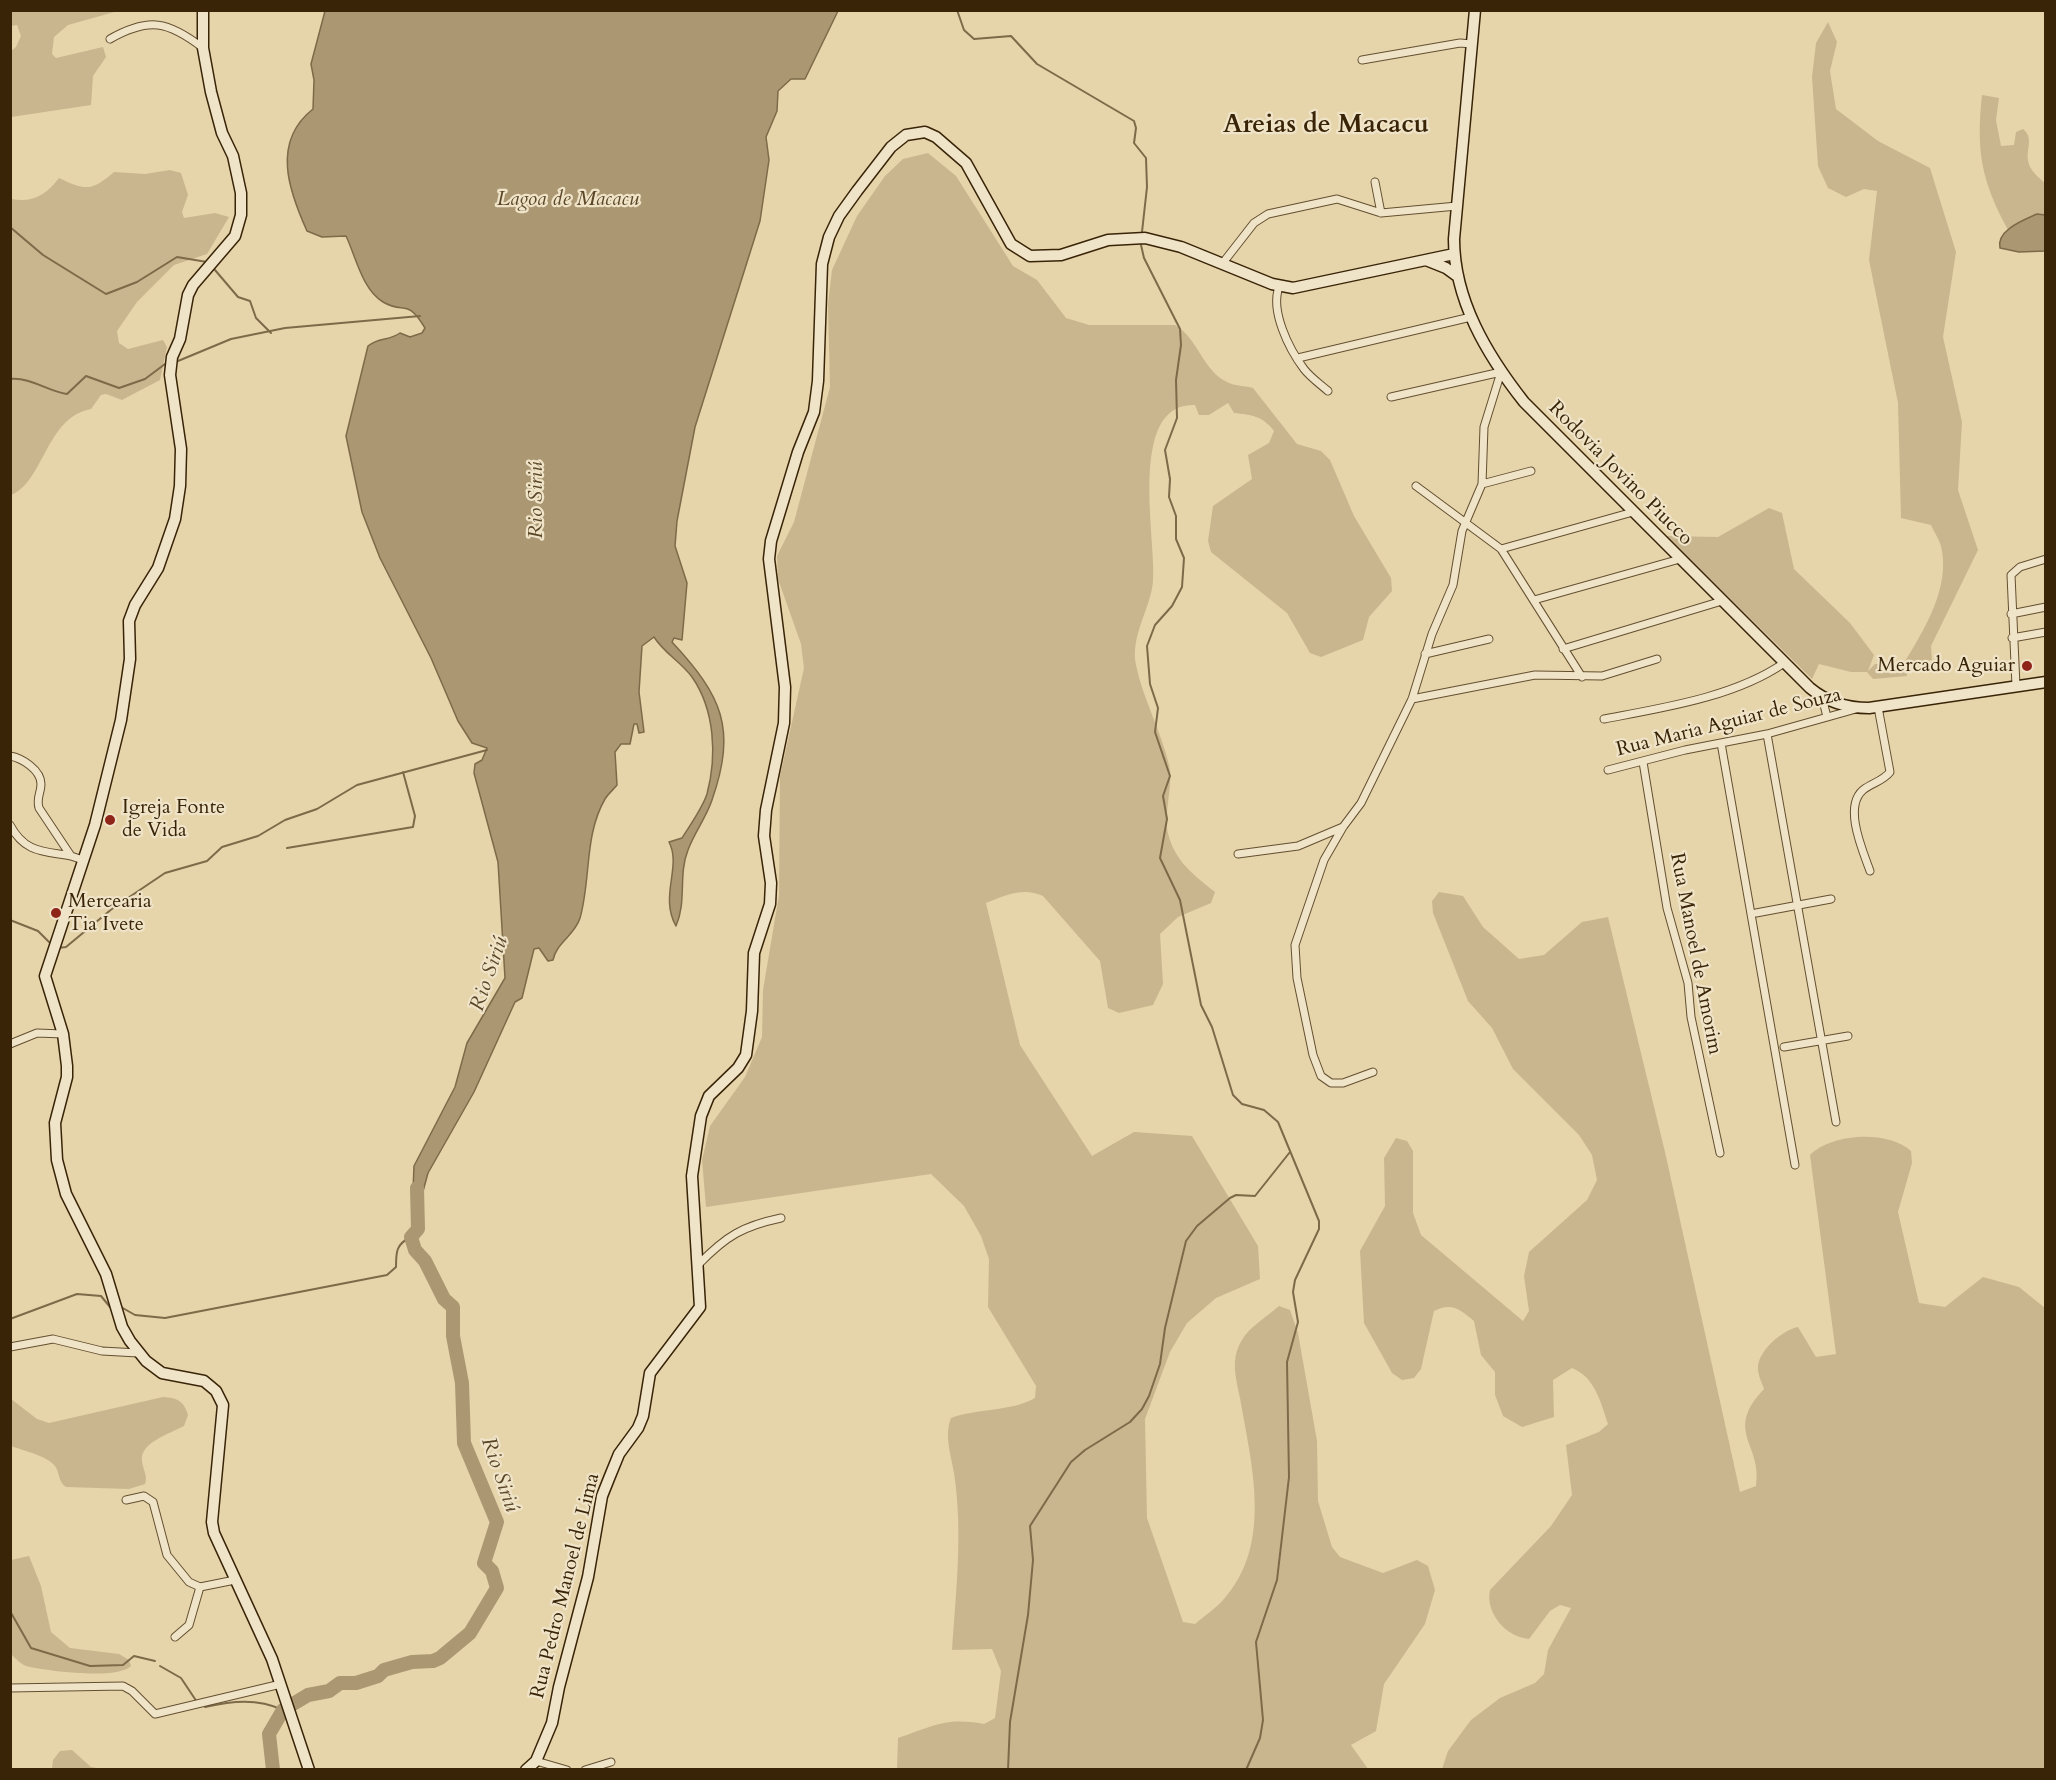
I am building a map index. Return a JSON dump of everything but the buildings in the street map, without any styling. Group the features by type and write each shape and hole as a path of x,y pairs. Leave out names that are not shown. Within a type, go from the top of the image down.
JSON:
{"street":[{"path":"203,10 203,48 215,111 237,173 242,215 235,236 193,285 188,296 180,339 172,357 170,375 181,449 180,486 175,519 158,568 135,605 129,621 130,659 121,720 103,796 45,976 63,1034 68,1077 55,1124 57,1160 66,1194 106,1274 122,1327 138,1353 162,1373 204,1381 220,1397 224,1416 212,1522 281,1684 309,1770"},
{"name":"Rodovia Jovino Piucco","path":"1475,10 1457,206 1454,254 1457,276 1471,317 1501,372 1536,416 1784,663 1822,697 1839,705 1858,708 1878,707 2046,682"},
{"path":"110,39 138,25 152,24 179,31 203,48"},
{"path":"1362,60 1460,43 1472,44"},
{"name":"Rua Pedro Manoel de Lima","path":"526,1770 536,1761 552,1723 559,1687 588,1577 602,1496 619,1454 644,1416 650,1373 660,1356 698,1313 702,1300 692,1176 701,1116 709,1096 738,1068 746,1055 752,1011 754,953 770,904 771,883 764,836 766,810 784,723 785,687 769,559 771,541 798,452 814,412 818,381 822,264 829,237 839,216 891,147 906,135 925,132 936,137 966,163 1011,244 1020,251 1044,257 1108,240 1144,238 1180,247 1279,286 1301,287 1454,254"},
{"path":"1375,182 1381,213"},
{"path":"1222,264 1254,223 1268,214 1337,199 1381,213 1457,206"},
{"path":"1425,260 1446,268 1457,276"},
{"path":"1279,286 1276,297 1277,316 1304,369 1328,391"},
{"path":"1298,358 1471,317"},
{"path":"1373,1072 1342,1083 1331,1083 1321,1076 1313,1055 1295,959 1299,926 1324,860 1343,827 1361,803 1412,699 1425,654 1453,585 1459,543 1482,484 1484,427 1501,372 1391,397"},
{"path":"1482,484 1531,471"},
{"path":"1416,486 1501,549 1582,677"},
{"path":"1501,549 1633,513"},
{"path":"1534,600 1680,559"},
{"path":"2016,686 2010,579 2013,571 2046,559"},
{"path":"1563,649 1722,601"},
{"path":"2011,614 2046,607"},
{"path":"2012,638 2046,632"},
{"path":"1425,654 1489,639"},
{"path":"1412,699 1535,675 1602,676 1657,660"},
{"path":"1604,719 1695,700 1739,684 1784,663"},
{"path":"1822,697 1827,717"},
{"path":"1870,871 1857,830 1855,807 1861,792 1890,772 1878,707"},
{"name":"Rua Maria Aguiar de Souza","path":"1608,771 1767,734 1858,708"},
{"path":"1767,734 1836,1122"},
{"path":"1721,743 1795,1165"},
{"path":"10,756 21,760 38,774 41,783 37,801 39,807 71,856"},
{"name":"Rua Manoel de Amorim","path":"1643,762 1667,908 1688,982 1690,1017 1720,1153"},
{"path":"10,825 13,835 29,848 83,860"},
{"path":"1238,854 1298,846 1343,827"},
{"path":"1756,913 1831,899"},
{"path":"10,1044 38,1034 63,1034"},
{"path":"1784,1047 1848,1036"},
{"path":"699,1264 722,1242 745,1227 781,1218"},
{"path":"10,1347 53,1339 102,1351 138,1353"},
{"path":"126,1500 144,1496 153,1502 167,1555 189,1582 200,1587 235,1580"},
{"path":"175,1637 189,1625 200,1587"},
{"path":"10,1688 123,1686 132,1691 155,1714 281,1684"},
{"path":"536,1761 567,1770"},
{"path":"585,1770 611,1762"}],"shaded area":[{"path":"11,10 118,11 68,25 54,37 52,54 56,58 103,47 106,57 93,76 91,105 11,117 11,51 16,47 21,36 17,25 11,26"},
{"path":"1828,22 1837,42 1830,71 1836,109 1878,141 1930,168 1956,252 1943,337 1962,422 1958,490 1978,550 1931,646 1932,660 1904,663 1934,608 1942,577 1943,561 1941,546 1931,525 1901,518 1898,403 1869,260 1877,191 1864,189 1846,197 1828,188 1818,166 1812,77 1816,43"},
{"path":"1982,95 1999,98 1996,120 2001,146 2014,145 2016,132 2023,129 2026,132 2029,140 2030,167 2045,183 2045,215 2037,215 2008,230 1992,196 1983,165 1980,149"},
{"path":"928,153 956,176 1013,266 1037,280 1066,318 1089,325 1175,325 1190,338 1206,363 1220,378 1232,384 1253,388 1297,444 1321,451 1330,460 1354,516 1391,578 1392,591 1369,617 1363,640 1321,657 1310,653 1287,613 1211,552 1208,541 1213,506 1252,479 1248,455 1269,443 1274,431 1266,422 1257,417 1234,413 1228,403 1209,415 1199,415 1195,405 1174,410 1160,426 1152,449 1150,507 1153,581 1138,633 1135,654 1139,678 1169,765 1167,828 1169,837 1176,854 1194,875 1215,892 1211,903 1178,917 1160,934 1163,984 1153,1005 1119,1013 1108,1008 1100,961 1043,896 1021,892 986,903 1020,1045 1092,1156 1134,1132 1192,1136 1258,1246 1260,1279 1216,1298 1187,1323 1170,1352 1145,1419 1147,1518 1183,1622 1195,1624 1223,1600 1239,1578 1249,1554 1254,1529 1255,1502 1235,1361 1238,1347 1245,1335 1279,1306 1290,1310 1298,1333 1317,1441 1318,1501 1332,1547 1340,1557 1383,1573 1417,1560 1428,1566 1435,1590 1425,1624 1384,1684 1376,1731 1351,1745 1368,1769 897,1769 898,1738 940,1724 971,1722 984,1724 995,1718 1001,1671 992,1649 952,1650 958,1562 958,1517 948,1431 951,1418 1015,1406 1035,1398 1036,1386 988,1307 989,1259 981,1236 964,1206 931,1174 706,1207 702,1160 710,1126 745,1077 762,1037 763,990 779,895 780,776 804,668 801,644 778,579 777,556 794,522 830,387 828,304 832,270 857,216 885,176 903,159"},
{"path":"170,170 181,173 188,195 182,212 184,218 215,213 229,217 207,254 174,265 137,302 117,331 119,343 128,349 163,340 167,347 160,380 122,400 106,394 101,395 91,409 76,414 55,436 31,477 22,488 11,495 11,199 32,199 44,193 59,178 88,187 100,183 114,172 145,174"},
{"path":"1769,508 1782,513 1794,569 1850,623 1874,655 1868,671 1875,664 1905,664 1907,676 1873,679 1867,672 1851,672 1819,664 1812,679 1666,536 1718,537"},
{"path":"1439,892 1463,896 1483,927 1519,959 1544,955 1582,922 1608,917 1665,1152 1740,1492 1756,1486 1757,1472 1745,1428 1746,1416 1764,1389 1758,1369 1763,1353 1779,1336 1798,1327 1816,1357 1836,1354 1810,1155 1820,1148 1846,1139 1875,1137 1901,1144 1911,1151 1912,1163 1898,1212 1919,1303 1945,1307 1983,1277 2019,1287 2045,1308 2045,1769 1442,1769 1448,1751 1471,1720 1500,1698 1535,1683 1544,1674 1548,1650 1571,1608 1560,1605 1550,1611 1529,1639 1512,1634 1499,1622 1491,1607 1490,1590 1551,1526 1572,1495 1566,1445 1599,1432 1608,1424 1600,1399 1592,1384 1580,1372 1572,1368 1553,1380 1554,1417 1522,1427 1503,1416 1495,1395 1495,1372 1481,1355 1474,1321 1456,1308 1446,1307 1434,1311 1421,1369 1414,1378 1402,1380 1392,1373 1364,1323 1360,1251 1385,1206 1384,1158 1396,1138 1407,1141 1413,1151 1413,1213 1421,1235 1523,1321 1529,1311 1524,1276 1529,1252 1587,1200 1597,1180 1592,1155 1579,1135 1513,1069 1492,1028 1468,1001 1433,913 1432,901"},
{"path":"163,1397 180,1401 185,1406 188,1415 184,1426 157,1439 145,1449 142,1461 146,1476 145,1484 129,1489 66,1487 51,1462 41,1456 11,1446 11,1399 37,1419 49,1423"},
{"path":"29,1556 41,1586 51,1632 70,1648 119,1654 129,1660 131,1666 112,1673 67,1672 27,1666 11,1654 11,1560"},
{"path":"72,1750 91,1767 102,1769 52,1769 53,1760 60,1751"}],"water":[{"name":"Lagoa de Macacu","path":"325,11 838,11 805,79 791,79 778,91 777,111 766,137 769,160 760,221 695,427 677,521 675,546 687,583 682,640 674,638 672,642 703,679 720,714 724,733 720,775 707,813 685,859 681,907 676,926 671,915 670,904 673,861 669,842 682,838 705,800 712,764 712,734 700,690 692,677 654,637 642,646 639,692 644,732 639,733 637,724 634,724 630,744 621,744 615,752 617,785 605,799 594,827 578,924 558,949 553,960 548,961 539,948 534,949 522,998 515,1002 474,1092 428,1173 419,1206 413,1191 414,1166 455,1087 467,1043 505,978 498,862 474,773 475,764 482,760 487,748 472,743 458,721 431,658 380,558 362,512 346,436 368,346 400,333 410,337 422,333 425,328 414,313 405,308 390,306 376,296 360,272 346,236 322,237 307,231 290,184 288,152 292,136 300,122 313,109 314,80 311,64"},
{"path":"2037,214 2045,215 2045,251 2019,252 2000,248 2002,236 2007,231"}],"waterway":[{"path":"957,10 964,30 974,39 1011,36 1037,64 1134,121 1136,128 1134,143 1146,158 1147,187 1142,232"},
{"path":"10,227 43,255 106,294 137,282 177,257 207,262"},
{"path":"1141,245 1144,258 1180,329 1181,345 1176,380 1177,418 1165,450 1170,479 1169,497 1176,516 1176,539 1184,558 1182,587 1172,606 1155,625 1147,646 1150,684 1158,708 1155,732 1170,776 1163,796 1167,819 1160,858 1180,900 1201,1005 1212,1027 1233,1095 1242,1104 1264,1110 1278,1122 1319,1221 1319,1229 1295,1280 1293,1292 1298,1322 1287,1362 1289,1477 1277,1580 1256,1642 1263,1720 1260,1738 1246,1770"},
{"path":"215,270 238,297 250,301 256,318 271,333"},
{"path":"178,361 231,339 285,328 420,316"},
{"path":"10,379 25,380 67,394 86,376 119,388 145,379 165,364"},
{"path":"58,948 66,947 113,908 165,873 207,861 222,847 258,836 285,820 317,809 357,785 487,750"},
{"path":"287,848 413,827 415,816 403,772"},
{"path":"10,920 38,931 50,943"},
{"path":"1008,1770 1010,1722 1028,1615 1033,1560 1030,1526 1071,1462 1085,1450 1130,1422 1142,1409 1160,1364 1165,1328 1186,1241 1197,1226 1230,1198 1236,1195 1255,1196 1290,1152"},
{"name":"Rio Siriú","path":"273,1770 269,1734 283,1710 308,1695 329,1691 340,1683 356,1683 378,1676 384,1670 412,1662 433,1661 440,1658 470,1633 497,1588 492,1571 484,1563 497,1522 464,1443 462,1383 453,1336 453,1307 444,1299 425,1261 415,1250 411,1237 418,1229 417,1188"},
{"path":"121,1307 135,1315 165,1318 387,1275 396,1267 400,1246 411,1237"},
{"path":"10,1319 77,1294 101,1296 110,1307"},
{"path":"10,1611 31,1648 90,1666 123,1665 134,1656 155,1661"},
{"path":"160,1666 181,1678 197,1702"},
{"path":"205,1707 225,1703 254,1702 283,1710"}],"place":[{"name":"Mercado Aguiar","path":"2027,666"},
{"name":"Igreja Fonte de Vida","path":"110,820"},
{"name":"Mercearia Tia Ivete","path":"56,913"}],"district":[{"name":"Areias de Macacu","path":"1326,126"}]}
